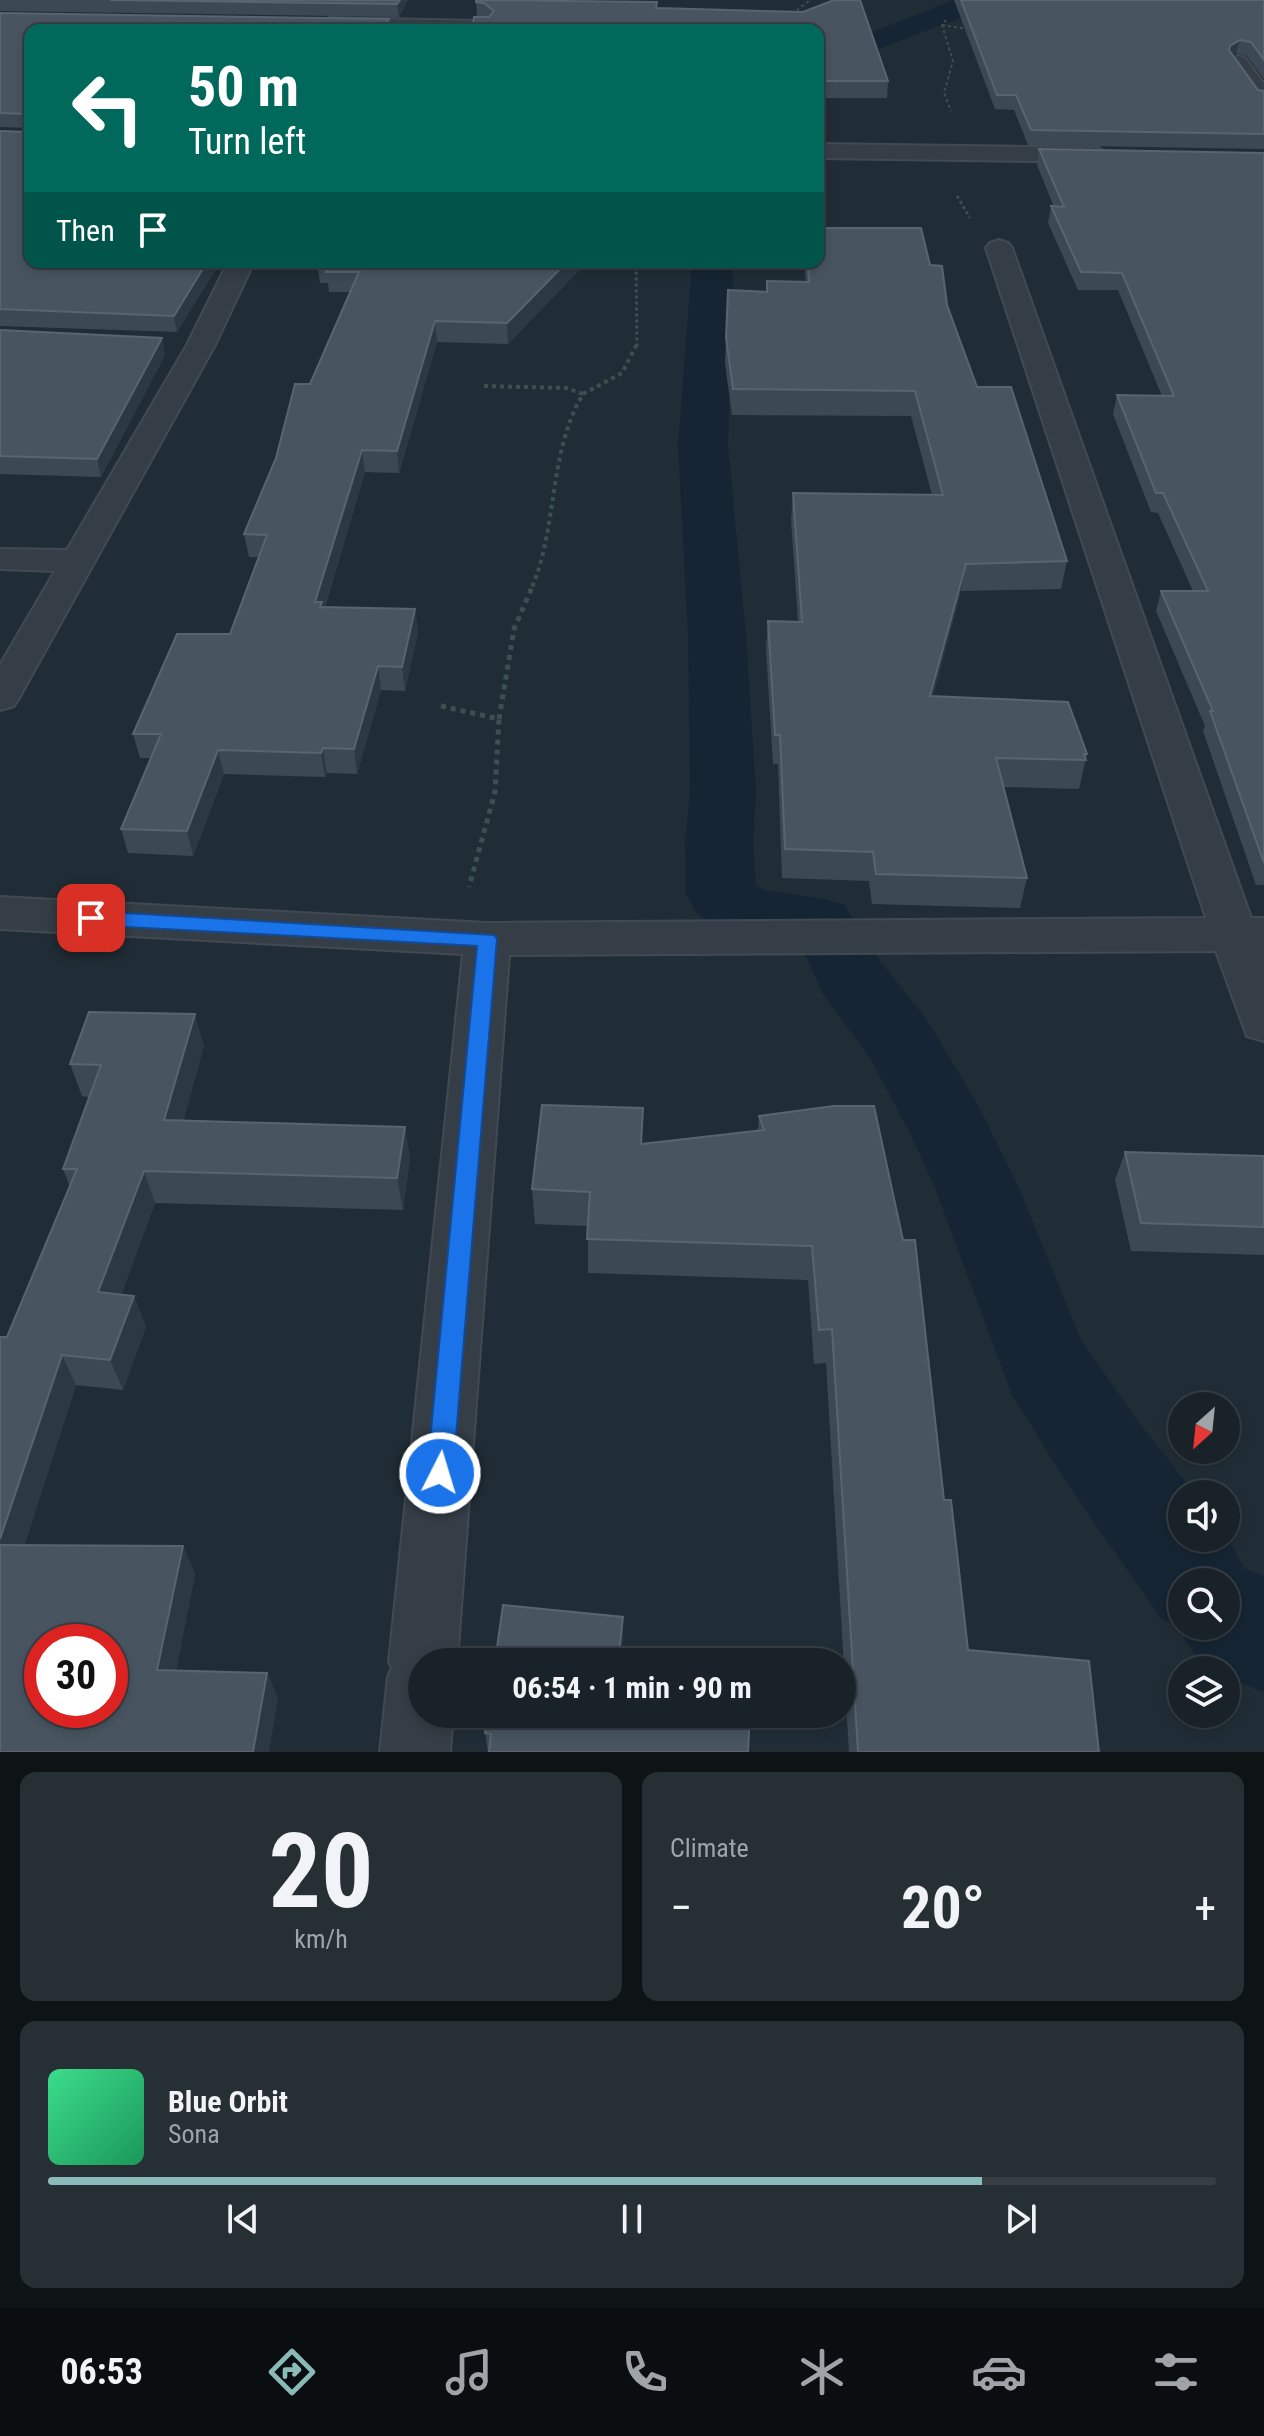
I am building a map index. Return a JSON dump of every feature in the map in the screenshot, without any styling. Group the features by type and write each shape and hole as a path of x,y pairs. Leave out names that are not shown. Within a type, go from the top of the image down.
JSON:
{"street":[{"path":"311,24 485,24"},
{"path":"1238,62 1264,99"},
{"path":"824,151 1122,156"},
{"path":"1002,257 1250,934 1264,1023"},
{"path":"0,698 76,561 186,344 237,268"},
{"path":"0,559 76,561"},
{"path":"0,913 471,938 1250,934"},
{"path":"424,1648 471,938"},
{"path":"415,1752 417,1728"}],"path":[{"path":"791,17 810,0"},
{"path":"942,25 946,20"},
{"path":"942,25 973,30"},
{"path":"942,25 953,61 944,93 946,104 978,148 996,153"},
{"path":"943,151 957,196 968,211 983,250 982,259 1002,257"},
{"path":"471,938 495,792 499,719 514,629 543,561 562,446 573,411 583,394 622,373 637,348 635,268"},
{"path":"484,386 566,388 583,394"},
{"path":"441,706 499,719"}],"building":[{"path":"110,0 400,0 397,4"},
{"path":"834,0 860,0 888,81 824,81 824,24 473,24 474,17 489,17 494,11 484,3 476,2 657,2 656,8 803,12"},
{"path":"961,0 1264,0 1264,60 1251,42 1240,40 1229,50 1258,90 1264,91 1264,134 1031,130 1016,95 997,95"},
{"path":"0,13 389,19 386,24 24,24 24,114 0,113"},
{"path":"0,131 24,132 24,268 203,268 174,316 0,309"},
{"path":"1039,149 1264,153 1264,863 1210,711 1213,711 1161,591 1208,591 1163,493 1156,493 1117,395 1174,396 1122,273 1081,272 1051,206 1064,207"},
{"path":"824,228 921,228 930,265 942,266 947,305 977,387 1011,387 1067,561 966,564 930,696 1068,702 1087,754 1084,754 1086,760 996,758 1027,878 876,874 873,852 785,849 780,735 775,735 768,621 802,622 793,493 943,495 915,391 733,389 726,338 728,290 767,292 767,281 809,282 808,268 824,268"},
{"path":"328,268 561,268 507,323 435,321 397,451 362,450 315,602 322,602 320,607 415,609 402,667 378,666 354,749 323,748 321,753 218,750 187,831 121,829 161,734 133,734 177,634 230,634 267,535 244,534 276,458 295,384 310,384 359,272 326,272"},
{"path":"0,330 162,338 97,459 0,456"},
{"path":"89,1012 195,1014 164,1120 405,1127 397,1178 144,1171 98,1292 134,1296 110,1360 62,1355 0,1539 0,1337 7,1337 77,1169 63,1169 101,1065 70,1064"},
{"path":"542,1105 643,1108 641,1144 764,1130 759,1116 834,1106 874,1106 903,1240 915,1240 944,1500 951,1500 968,1650 1089,1661 1099,1752 858,1752 856,1648 852,1648 832,1329 819,1330 812,1246 587,1239 590,1192 532,1189"},
{"path":"1125,1152 1264,1156 1264,1227 1141,1223"},
{"path":"0,1545 183,1546 157,1670 267,1673 253,1752 0,1752"},
{"path":"503,1605 623,1617 620,1648 497,1648"},
{"path":"486,1728 749,1728 748,1752 489,1752 491,1734 485,1733"}],"waterway":[{"path":"824,61 982,0"},
{"path":"710,268 703,445 717,636 723,791 719,843 721,895 744,913 819,923"},
{"path":"836,948 850,977 898,1038 950,1130 977,1188 1045,1365 1103,1453 1188,1568"},
{"path":"1240,1623 1264,1639"}],"route":[{"path":"91,918 487,939 440,1473"}]}
